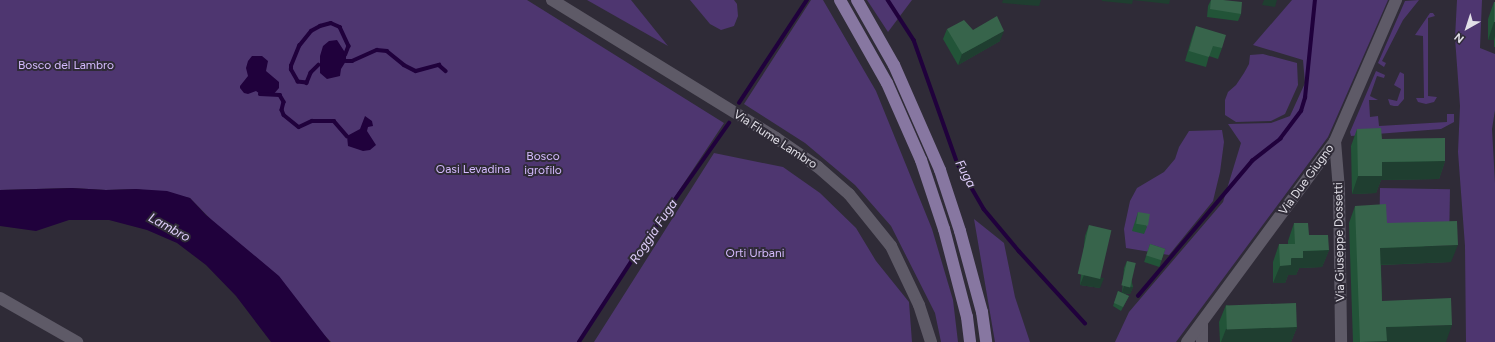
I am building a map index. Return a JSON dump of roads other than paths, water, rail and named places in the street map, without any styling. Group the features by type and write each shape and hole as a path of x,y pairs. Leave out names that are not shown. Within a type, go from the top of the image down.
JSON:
{"main road":[{"path":"840,0 887,83 921,160 944,229 967,317 970,342"},
{"path":"857,0 894,65 940,170 960,231 982,312 986,342"}],"street":[{"name":"Via Fiume Lambro","path":"552,0 776,138 818,167 849,194 891,246 919,305 931,342"},
{"name":"Via Due Giugno","path":"1187,342 1335,141 1396,0"},
{"name":"Via Giuseppe Dossetti","path":"1335,141 1339,190 1341,342"},
{"path":"0,298 77,342"},
{"path":"1202,323 1202,342"}],"water":[{"path":"337,40 346,54 346,61 341,69 340,76 327,79 320,73 320,56 323,46 329,41"},
{"path":"252,56 262,56 268,61 266,71 279,82 279,88 272,96 260,94 256,91 248,94 244,93 240,88 248,76 246,68 248,61"},
{"path":"365,116 372,121 373,126 368,127 367,131 376,145 370,150 363,151 348,146 347,136 360,129"},
{"name":"Lambro","path":"72,188 167,191 190,198 206,215 279,276 330,342 271,342 236,296 206,265 177,243 147,230 109,220 69,220 36,231 0,226 0,190"}],"waterway":[{"path":"739,103 807,0"},
{"name":"Fuga","path":"888,0 914,40 958,164 984,209 1019,251 1085,323"},
{"path":"1138,296 1252,161 1280,139 1301,111 1305,98 1315,0"},
{"path":"319,65 311,73 307,83 298,82 291,70 291,66 299,46 311,31 320,26 331,23 340,27 349,46 346,54"},
{"path":"346,61 352,61 377,50 387,51 404,65 416,71 439,65 446,71"},
{"path":"260,94 280,95 284,102 282,110 284,115 299,127 312,121 334,121 347,136"},
{"name":"Roggia Fuga","path":"579,342 631,262 729,123"}],"park label":[{"name":"Bosco del Lambro","path":"66,66"},
{"name":"Bosco igrofilo","path":"543,164"},
{"name":"Oasi Levadina","path":"473,170"},
{"name":"Orti Urbani","path":"755,254"}]}
